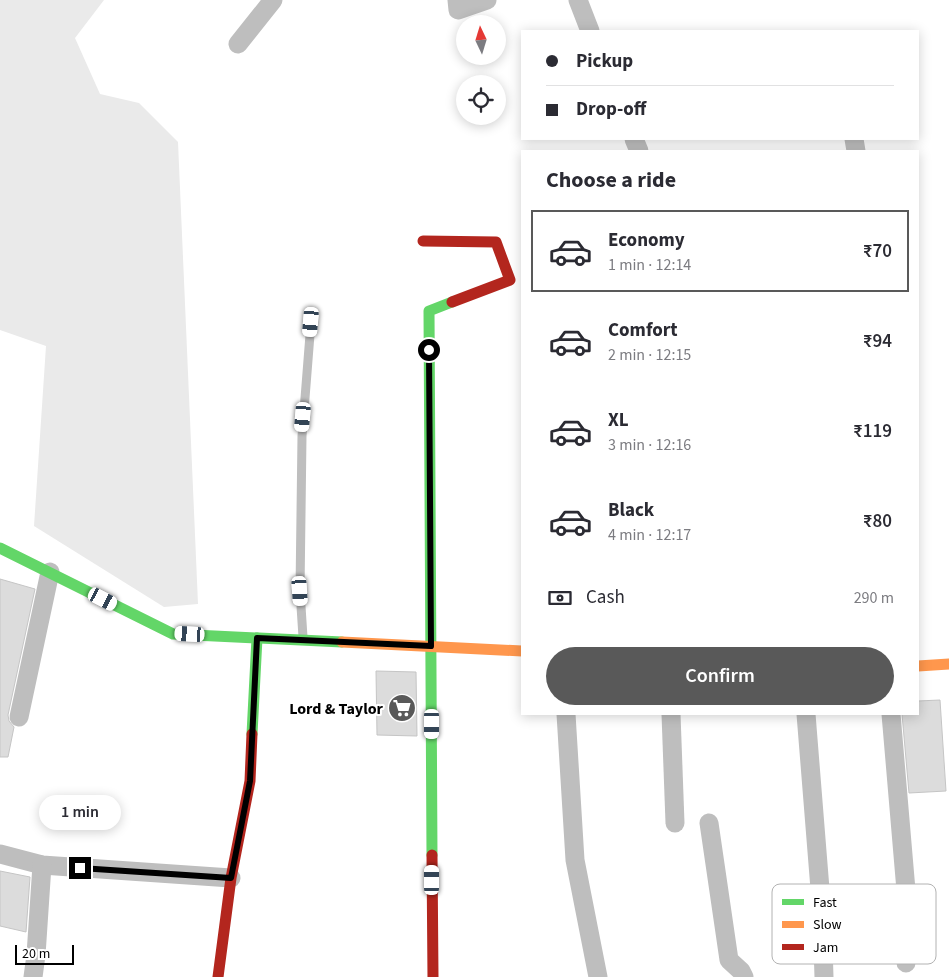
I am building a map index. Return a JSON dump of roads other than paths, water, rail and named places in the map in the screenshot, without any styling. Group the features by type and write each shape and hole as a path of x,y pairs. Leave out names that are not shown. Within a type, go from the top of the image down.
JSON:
{"street":[{"path":"238,44 273,0"},
{"path":"457,0 458,10 487,0"},
{"path":"578,0 590,30"},
{"path":"424,241 496,242 510,280 429,311 433,977"},
{"path":"0,548 173,634 521,650"},
{"path":"19,717 50,572"},
{"path":"218,977 231,878 250,781 257,638"},
{"path":"919,666 949,664"},
{"path":"566,715 575,860 598,977"},
{"path":"671,715 675,824"},
{"path":"806,715 820,884"},
{"path":"891,715 905,884"},
{"path":"709,823 728,960 744,977"},
{"path":"0,854 42,865 231,878"},
{"path":"33,977 42,865"},
{"path":"824,964 824,977"}],"lane":[{"path":"303,640 300,591 302,436 311,322"}],"place":[{"name":"Lord & Taylor","path":"402,708"}]}
